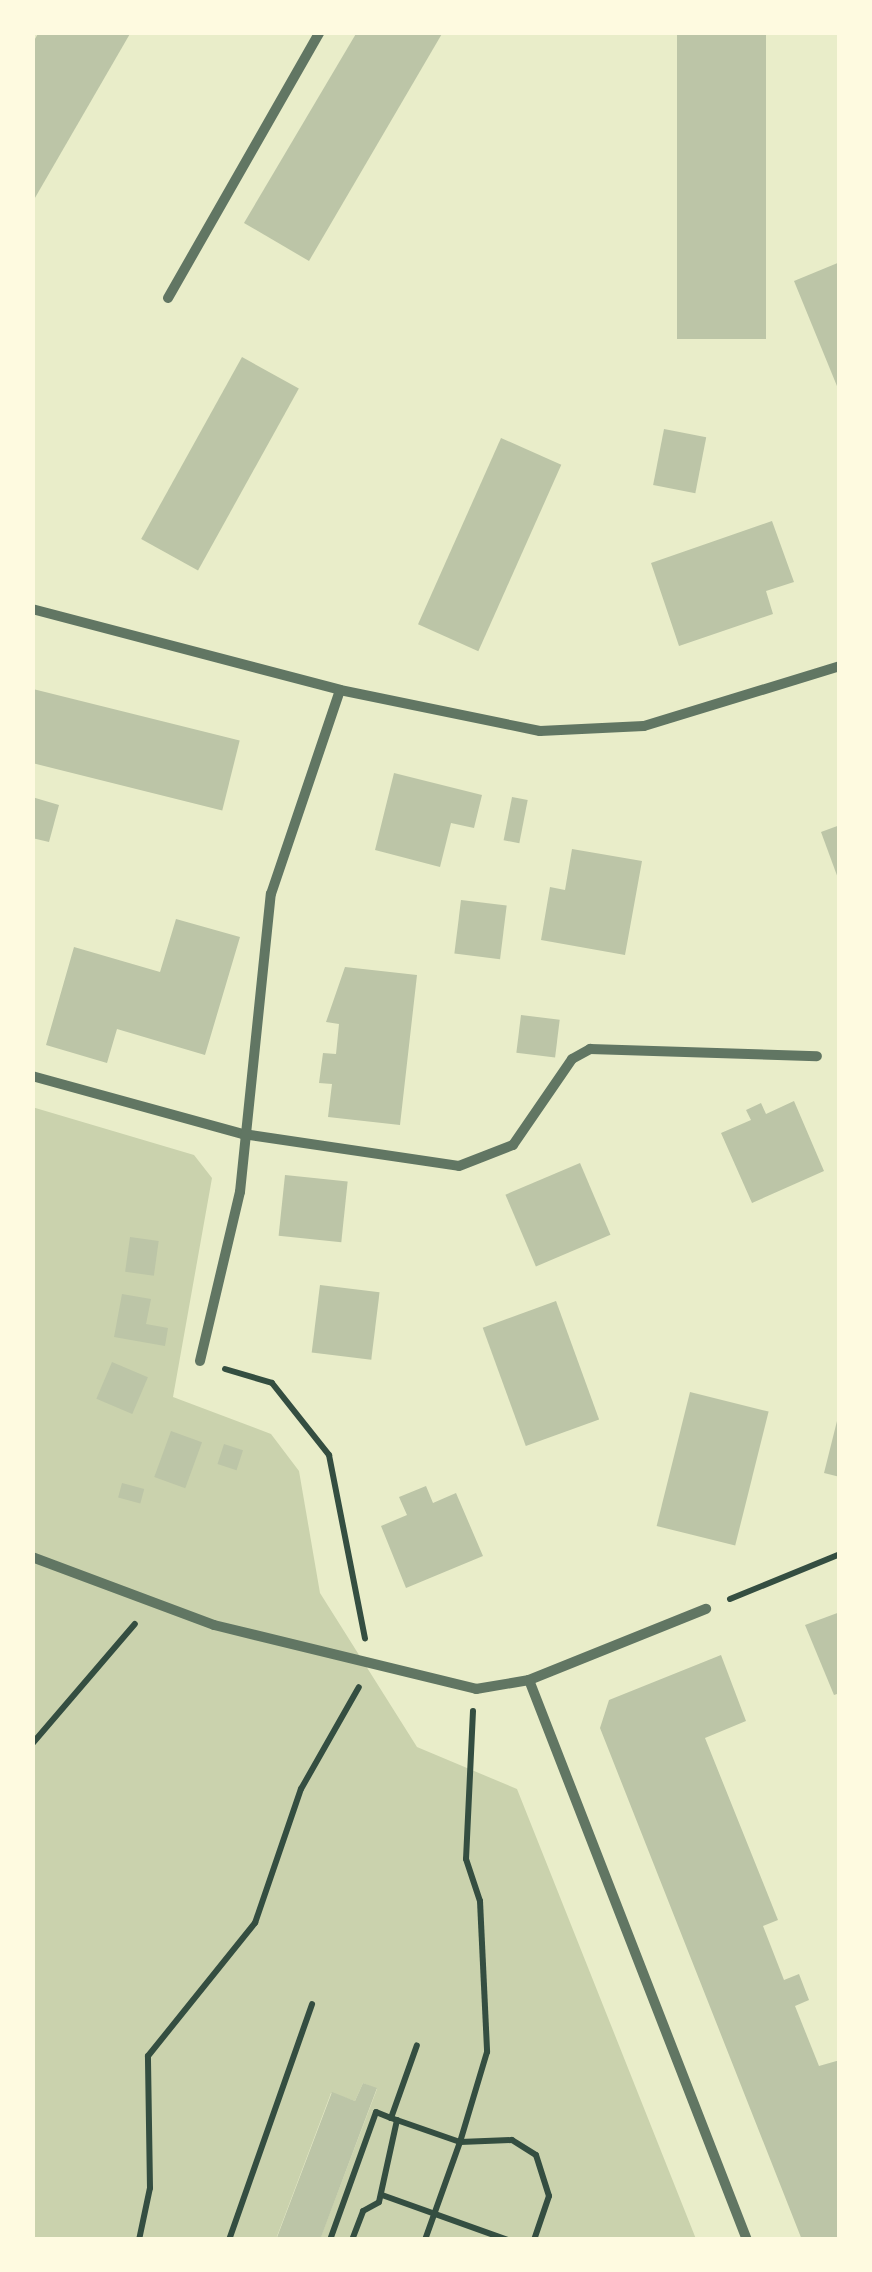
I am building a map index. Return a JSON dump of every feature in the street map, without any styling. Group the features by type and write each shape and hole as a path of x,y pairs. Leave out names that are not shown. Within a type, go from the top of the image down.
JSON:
{"street":[{"path":"168,298 320,32"},
{"path":"32,610 340,690 540,731 610,728 740,704 840,666"},
{"path":"200,1362 240,1192 243,1134 272,894 340,690"},
{"path":"32,1076 243,1134 460,1166 513,1145 572,1059 590,1049 816,1056"},
{"path":"32,1557 214,1625 476,1689 529,1680 706,1608"},
{"path":"529,1680 746,2240"}],"path":[{"path":"138,2240 150,2188 148,2056 254,1924 301,1788 370,1666 329,1455 272,1383 200,1362"},
{"path":"706,1608 840,1554"},
{"path":"32,1744 140,1618"},
{"path":"425,2240 487,2052 480,1901 466,1859 476,1689"},
{"path":"229,2240 312,2004"},
{"path":"352,2240 382,2194 380,2172 416,2045"},
{"path":"330,2240 376,2112 460,2142 512,2140 536,2155 549,2196 534,2240"},
{"path":"382,2194 508,2240"}],"green space":[{"path":"32,1107 194,1155 212,1178 173,1397 271,1434 299,1471 320,1593 417,1747 517,1789 696,2239 320,2239 377,2089 363,2083 355,2101 331,2093 276,2239 33,2239"}],"building":[{"path":"39,32 131,32 32,203 32,44"},
{"path":"357,32 443,32 309,261 244,223"},
{"path":"677,32 766,32 766,339 677,339"},
{"path":"840,262 840,391 839,391 794,281"},
{"path":"242,357 299,389 198,570 141,539"},
{"path":"664,429 706,437 695,493 653,485"},
{"path":"501,438 561,465 478,651 418,624"},
{"path":"772,521 794,582 766,591 773,614 679,646 651,563"},
{"path":"33,689 240,741 222,810 32,763"},
{"path":"394,773 482,795 474,828 451,823 440,867 375,850"},
{"path":"32,797 59,805 49,842 32,838"},
{"path":"512,797 528,800 519,843 504,840"},
{"path":"840,825 840,881 839,881 821,832"},
{"path":"572,849 642,861 625,955 541,940 550,887 565,890"},
{"path":"461,900 507,906 500,959 454,954"},
{"path":"176,919 240,937 205,1055 117,1029 107,1063 46,1045 74,947 160,972"},
{"path":"345,967 417,975 400,1125 328,1117 332,1084 319,1083 323,1053 336,1054 339,1024 326,1022"},
{"path":"521,1015 560,1020 555,1057 516,1053"},
{"path":"794,1101 824,1171 752,1203 721,1133 751,1120 746,1110 761,1103 766,1114"},
{"path":"580,1163 610,1235 536,1266 505,1195"},
{"path":"285,1175 348,1182 341,1242 279,1236"},
{"path":"130,1237 159,1241 154,1276 125,1272"},
{"path":"320,1285 380,1292 371,1360 312,1352"},
{"path":"122,1294 151,1299 146,1324 168,1328 165,1346 114,1337"},
{"path":"556,1301 599,1419 526,1446 483,1328"},
{"path":"112,1362 148,1377 132,1414 96,1399"},
{"path":"690,1392 769,1412 735,1545 657,1526"},
{"path":"840,1417 840,1477 824,1473"},
{"path":"171,1431 202,1442 185,1488 154,1477"},
{"path":"224,1444 243,1450 237,1470 218,1464"},
{"path":"122,1483 144,1489 140,1503 118,1497"},
{"path":"426,1486 433,1503 456,1493 483,1556 406,1588 381,1526 407,1515 399,1497"},
{"path":"840,1612 840,1693 834,1695 805,1625"},
{"path":"721,1655 746,1721 705,1738 778,1920 763,1926 784,1980 799,1974 809,2000 795,2006 819,2066 840,2060 840,2240 802,2240 600,1728 609,1700"},
{"path":"363,2083 377,2088 320,2240 276,2240 332,2092 355,2101"}]}
